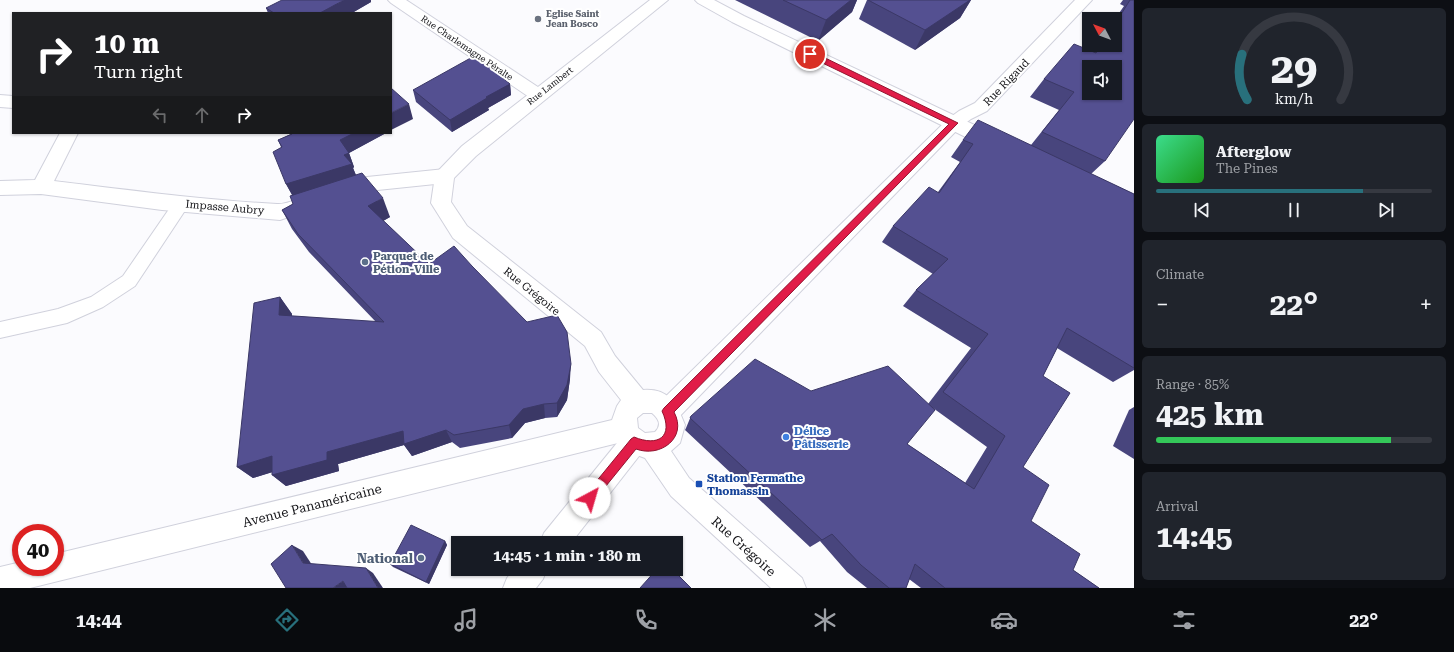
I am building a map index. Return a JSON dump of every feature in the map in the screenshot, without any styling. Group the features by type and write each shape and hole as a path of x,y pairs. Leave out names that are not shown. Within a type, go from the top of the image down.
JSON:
{"street":[{"name":"Rue Charlemagne Péralte","path":"396,0 538,95"},
{"name":"Rue Lambert","path":"445,176 469,151 660,0"},
{"path":"703,0 738,19 1012,151"},
{"name":"Rue Rigaud","path":"668,411 954,123 965,115 981,108 1084,0"},
{"path":"0,101 12,102"},
{"path":"41,187 68,134"},
{"name":"Impasse Aubry","path":"0,188 41,187 182,204 280,212 367,184 445,176"},
{"name":"Rue Grégoire","path":"445,176 441,203 460,232 592,339 607,364 638,402"},
{"path":"651,401 668,411 672,418 673,426 671,434 660,445 637,439 625,415 628,410 638,402 651,401"},
{"path":"560,536 637,439"},
{"name":"Rue Grégoire","path":"637,439 680,487 792,588"},
{"name":"Avenue Panaméricaine","path":"0,581 637,439"},
{"path":"518,588 527,576"}],"lane":[{"path":"0,330 60,317 98,302 129,281 182,204"}],"building":[{"path":"282,0 344,0 322,12 272,12 266,8"},
{"path":"783,0 851,0 826,20"},
{"path":"868,0 970,0 925,30"},
{"path":"1130,0 1134,0 1134,119 1105,161 1042,132 1074,92 1044,79 1074,44 1082,47 1082,52 1122,52 1122,13"},
{"path":"476,55 510,84 486,97 487,98 450,120 413,90"},
{"path":"392,89 409,104 392,112"},
{"path":"978,120 1134,194 1134,368 1067,328 1043,376 1070,393 1023,467 1049,485 1031,521 1080,554 1073,570 1099,588 945,588 915,564 906,588 889,588 861,565 832,534 822,540 690,418 755,359 811,391 888,366 935,410 907,444 974,489 1005,436 943,392 988,334 916,290 948,259 893,226 929,187 939,193 973,144 963,140"},
{"path":"292,134 352,134 340,140 349,153 344,155 352,164 286,184 273,152 282,147 278,140"},
{"path":"362,173 383,198 368,206 429,264 454,246 527,322 557,315 567,332 571,364 567,385 557,403 544,404 523,409 509,425 454,435 446,430 404,444 403,431 327,452 327,460 272,475 272,456 237,467 254,303 280,297 279,315 384,322 298,234 282,210 293,204 290,196"},
{"path":"411,525 445,541 426,582 390,564"},
{"path":"292,545 303,563 366,568 378,588 347,588 343,581 333,588 286,588 271,564"},
{"path":"651,576 679,576 691,588 640,588"}],"place":[{"name":"Eglise Saint Jean Bosco","path":"538,19"},
{"name":"Parquet de Pétion-Ville","path":"365,262"},
{"name":"Délice Pâtisserie","path":"786,437"},
{"name":"Station Fermathe Thomassin","path":"699,484"},
{"name":"National","path":"421,558"}],"route":[{"path":"590,498 634,442 640,445 653,447 660,445 666,440 671,434 673,426 672,418 668,411 954,123 810,54"}]}
